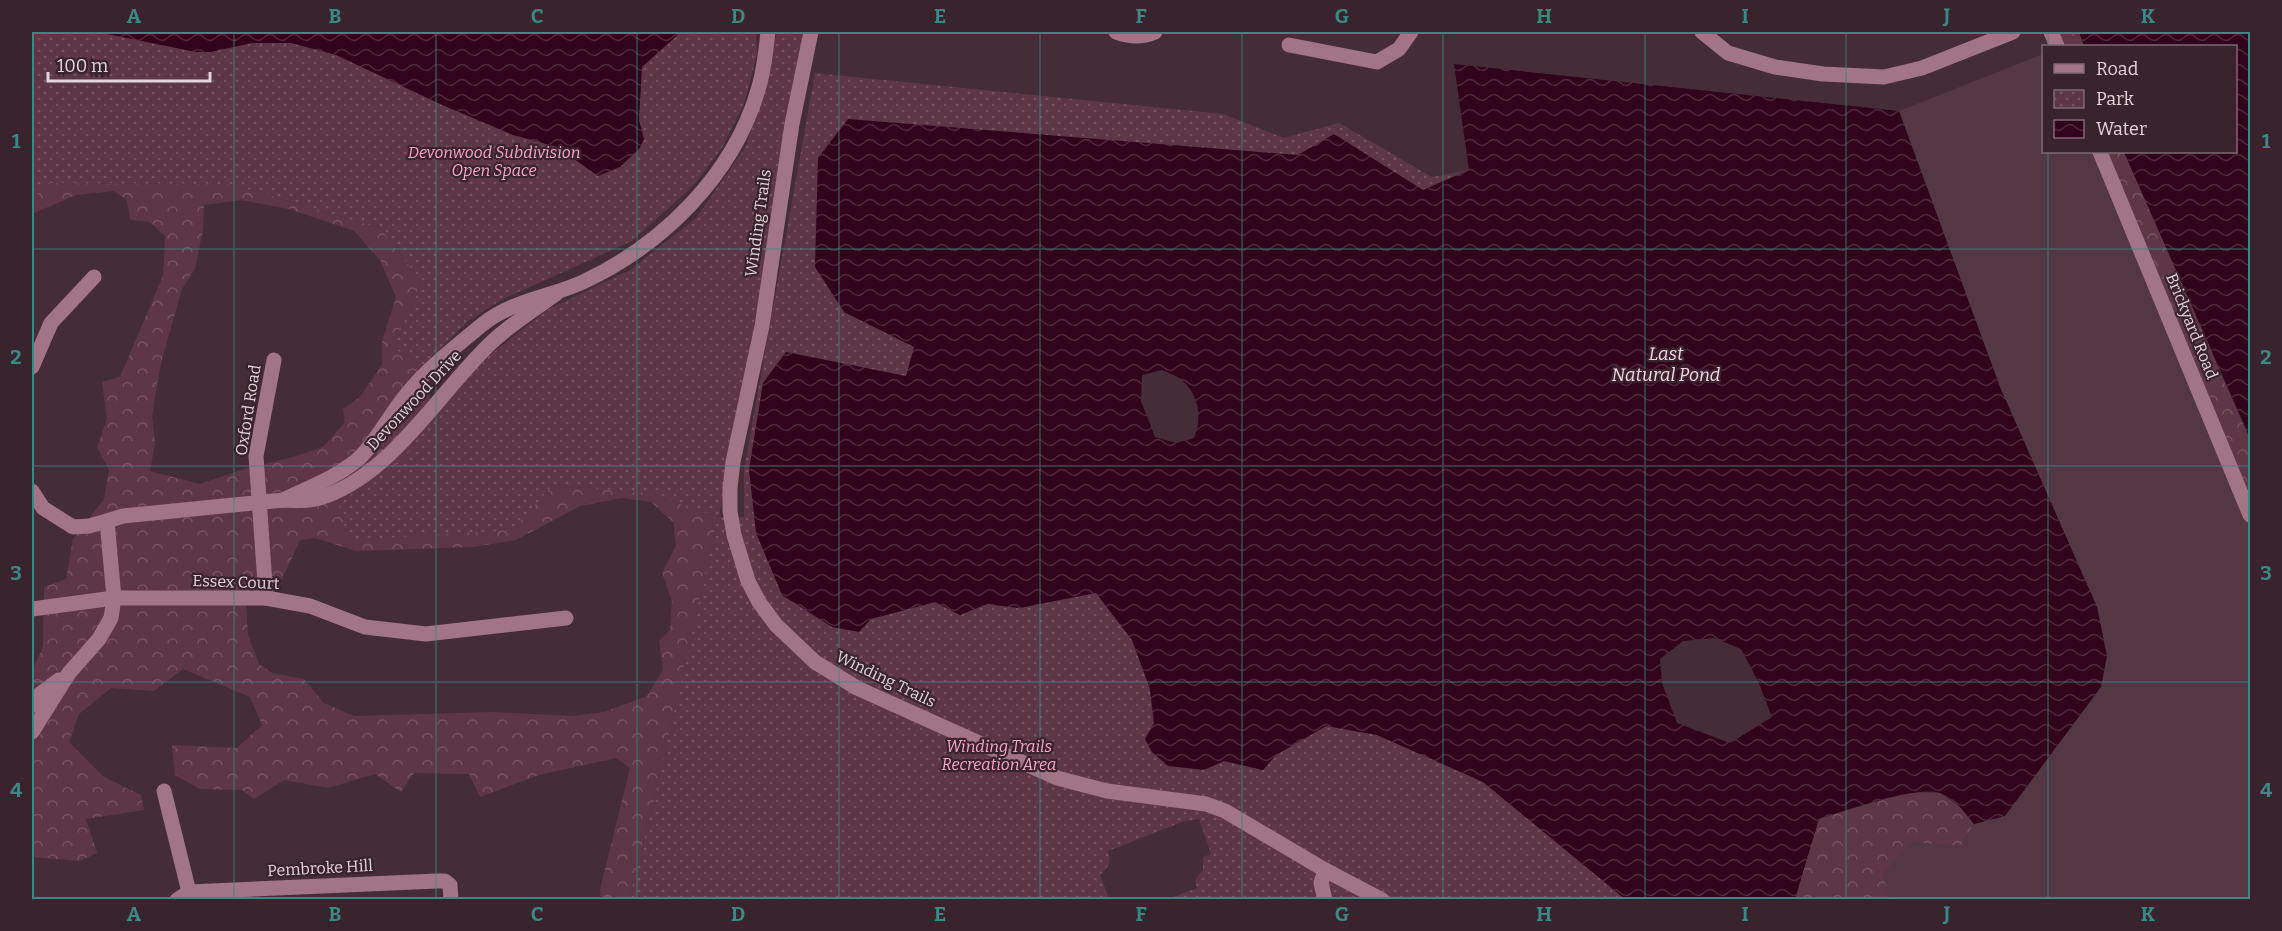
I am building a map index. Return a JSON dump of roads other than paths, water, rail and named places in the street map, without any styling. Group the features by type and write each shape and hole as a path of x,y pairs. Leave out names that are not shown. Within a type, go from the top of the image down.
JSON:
{"street":[{"name":"Devonwood Drive","path":"284,500 327,481 359,459 405,396 447,353 491,317 516,305 556,294 611,268 640,250 678,216 706,187 735,143 749,115 766,57 768,32"},
{"name":"Winding Trails","path":"811,32 787,152 762,326 733,462 730,488 730,511 739,557 759,602 776,625 815,662 857,688 1056,778 1097,789 1214,807 1225,811 1325,870 1382,900"},
{"path":"1116,32 1127,36 1146,36 1155,32"},
{"path":"1289,45 1377,62 1399,49 1411,32"},
{"path":"1702,32 1728,53 1775,67 1823,74 1884,77 1922,68 2013,32"},
{"name":"Brickyard Road","path":"2100,153 2250,515"},
{"path":"32,367 51,323 94,277"},
{"name":"Devonwood Drive","path":"32,490 43,508 73,527 89,526 123,516 284,500 302,502 325,497 347,487 371,471 494,340 556,294"},
{"name":"Oxford Road","path":"266,598 256,456 274,360"},
{"path":"32,732 69,673 99,639 111,618 114,598 107,521"},
{"name":"Essex Court","path":"32,609 114,598 266,598 310,606 365,627 426,634 566,618"},
{"path":"32,706 40,694 69,673"},
{"path":"164,791 183,896"},
{"path":"1325,870 1321,883 1325,900"},
{"name":"Pembroke Hill","path":"183,896 445,881 450,885 451,900"}],"water":[{"path":"97,32 681,32 642,67 639,120 644,139 640,148 620,167 598,176 557,147 513,135 442,105 336,55 291,43 252,43 211,52 196,52"},
{"path":"2079,32 2250,32 2250,438 2124,153 2237,153 2237,45 2084,45"},
{"name":"Last Natural Pond","path":"1454,64 1899,111 2000,387 2097,607 2107,656 2101,687 2005,816 1974,824 1955,802 1940,793 1929,791 1898,796 1819,819 1795,899 1625,899 1483,782 1377,735 1326,726 1276,755 1263,770 1224,761 1204,770 1168,766 1152,752 1145,739 1154,723 1150,689 1132,640 1096,593 1019,608 987,604 960,615 935,602 871,619 859,632 832,627 782,595 756,533 749,470 763,383 786,352 906,376 914,347 844,312 815,267 818,158 848,119 1298,155 1334,134 1423,190 1469,170","holes":["1162,370 1181,379 1193,394 1199,416 1194,438 1176,443 1155,437 1141,401 1142,375","1714,638 1741,649 1758,681 1772,717 1730,743 1677,723 1662,683 1660,659 1683,641"]}],"park label":[{"name":"Devonwood Subdivision Open Space","path":"494,161"},
{"name":"Winding Trails Recreation Area","path":"999,755"}]}
